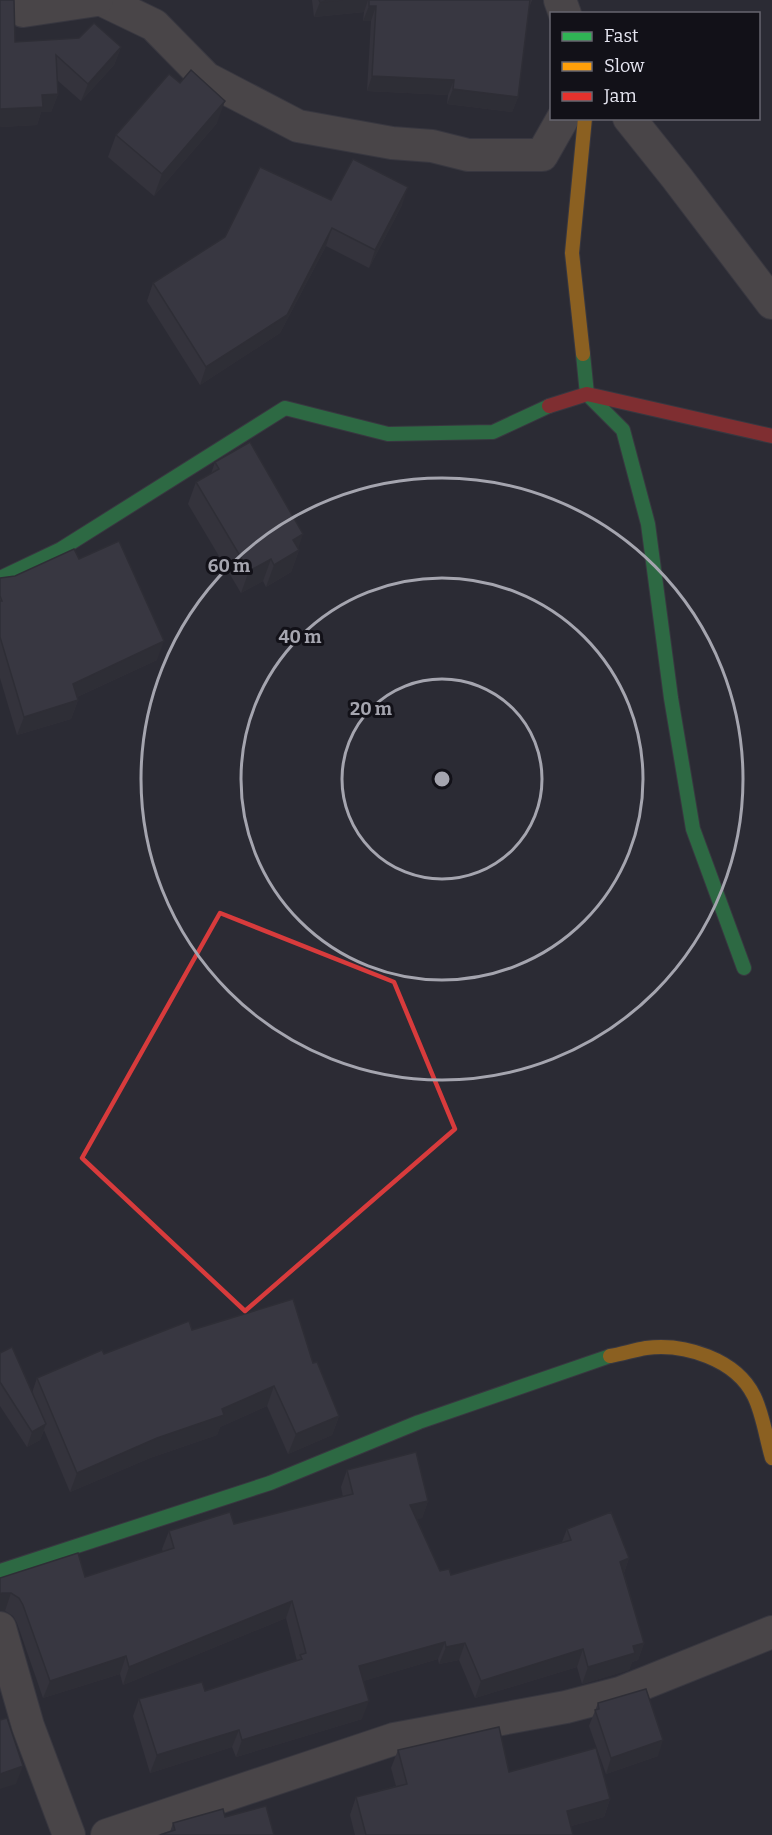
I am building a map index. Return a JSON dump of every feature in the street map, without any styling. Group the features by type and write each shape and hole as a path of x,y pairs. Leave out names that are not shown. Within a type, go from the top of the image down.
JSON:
{"street":[{"path":"23,11 97,0"},
{"path":"102,0 154,25 206,78 298,126 392,143 432,146 468,155 542,155 562,120"},
{"path":"585,120 572,253 587,394 624,430 648,524 670,698 693,829 744,968"},
{"path":"631,120 772,303"},
{"path":"0,578 61,549 285,408 388,434 493,432 543,408 587,394 772,436"},
{"path":"0,1571 270,1483 419,1422 597,1359 647,1348 686,1349 716,1360 741,1377 754,1396 772,1458"},
{"path":"0,1628 28,1726 69,1835"},
{"path":"107,1835 394,1739 566,1707 620,1693 772,1632"}],"highlighted area":[{"path":"220,913 394,982 455,1129 245,1311 82,1158"}],"building":[{"path":"0,0 14,0 15,42 79,38 94,23 121,47 88,84 56,55 58,94 42,95 43,107 0,109"},
{"path":"319,0 342,0 320,2"},
{"path":"369,0 530,0 518,97 453,89 454,80 372,76 376,6 369,6"},
{"path":"191,70 225,101 162,174 116,135 169,74 180,83"},
{"path":"353,159 408,187 375,250 332,228 287,315 206,367 153,283 225,237 260,167 331,200"},
{"path":"250,442 303,534 293,540 299,550 274,565 271,559 249,571 196,482 219,469 215,462"},
{"path":"119,541 164,641 73,684 78,700 24,717 0,637 0,601 2,601 0,578 15,576 74,549 79,559"},
{"path":"293,1299 313,1363 317,1362 339,1416 296,1434 274,1386 222,1409 224,1415 157,1438 77,1473 37,1378 102,1350 104,1354 189,1321 192,1330"},
{"path":"12,1347 46,1424 32,1432 0,1382 0,1353"},
{"path":"416,1452 428,1501 410,1505 440,1571 449,1569 451,1575 571,1540 567,1529 611,1512 629,1558 620,1562 644,1643 633,1646 635,1653 588,1667 583,1649 481,1681 465,1643 446,1647 445,1642 359,1666 369,1701 242,1740 239,1730 157,1755 139,1699 202,1682 205,1691 302,1659 300,1655 306,1653 292,1601 129,1667 126,1656 50,1681 19,1598 11,1593 0,1594 0,1578 78,1553 85,1577 174,1548 169,1531 230,1512 234,1524 353,1494 347,1470"},
{"path":"646,1689 663,1740 611,1758 595,1710 599,1709 598,1703"},
{"path":"7,1718 23,1766 0,1774 0,1720"},
{"path":"499,1727 509,1772 596,1748 610,1799 567,1811 573,1835 366,1835 356,1797 407,1784 398,1750"},
{"path":"266,1806 274,1835 160,1835 175,1830 173,1823 223,1809 225,1817"}],"traffic: fast":[{"path":"583,354 587,394 623,430 648,524 671,698 693,829 744,968"},
{"path":"0,578 61,549 285,408 388,434 493,432 549,406"},
{"path":"0,1571 270,1483 419,1422 610,1356"}],"traffic: slow":[{"path":"583,354 572,253 585,120"},
{"path":"610,1356 661,1347 692,1351 722,1363 746,1383 754,1396 772,1458"}],"traffic: jam":[{"path":"549,406 587,394 772,436"}]}
